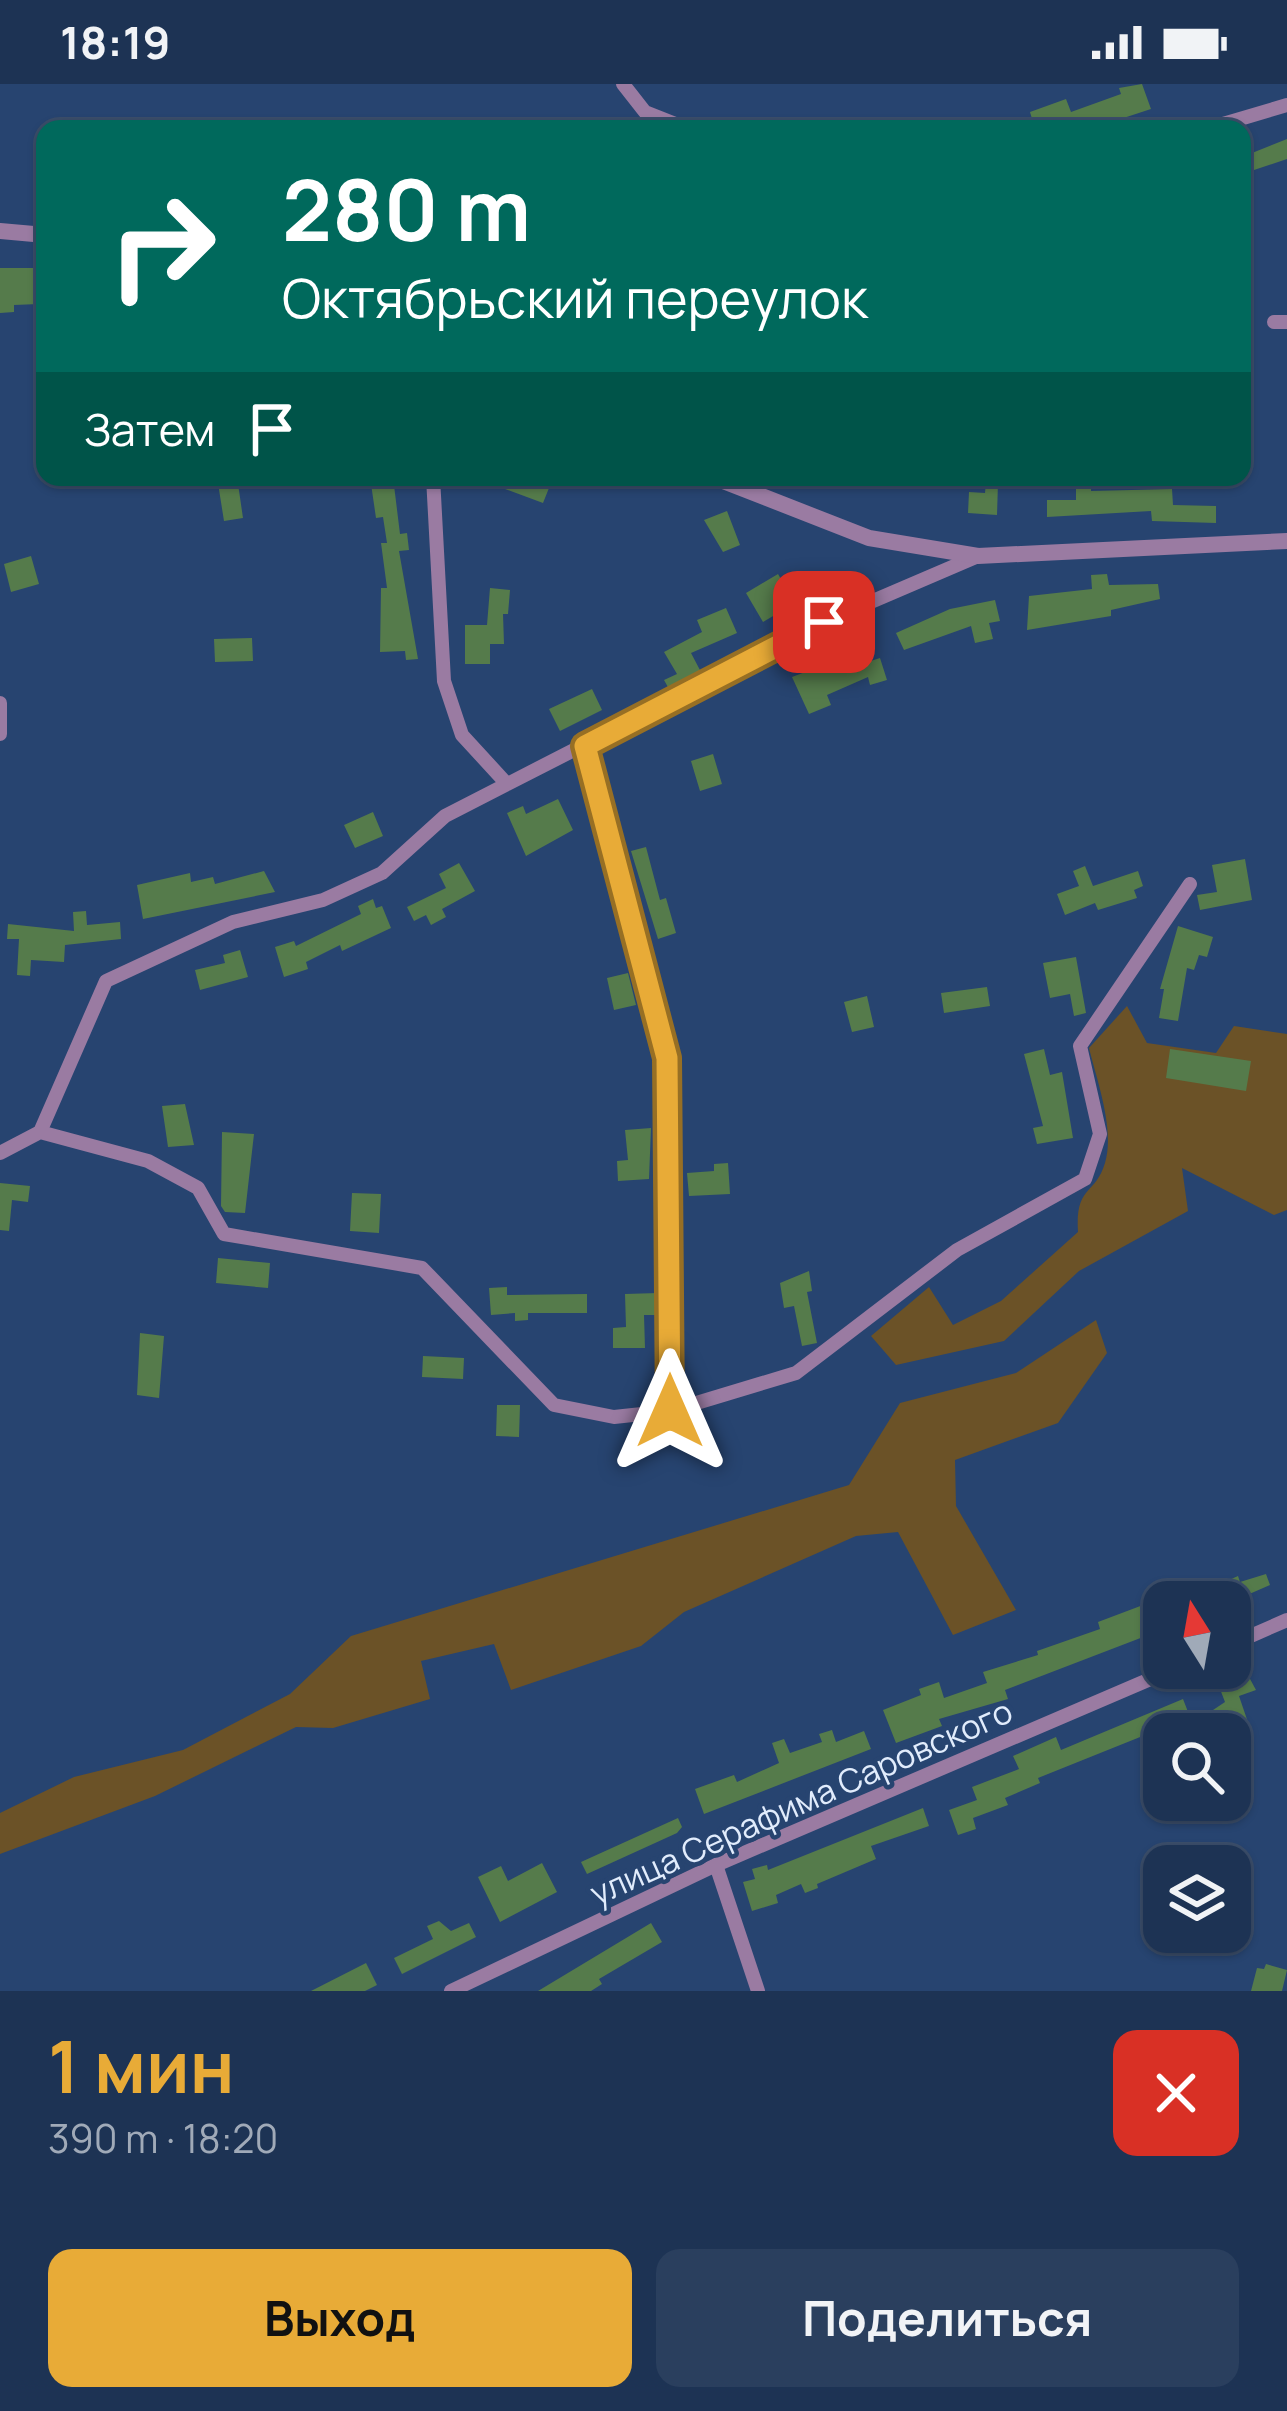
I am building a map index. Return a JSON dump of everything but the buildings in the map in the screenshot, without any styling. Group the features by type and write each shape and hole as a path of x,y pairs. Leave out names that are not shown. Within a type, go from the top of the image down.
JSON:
{"street":[{"path":"623,84 645,112 665,120"},
{"path":"1236,120 1287,105"},
{"path":"0,231 36,234"},
{"path":"433,486 444,681 462,734 507,784"},
{"path":"736,486 869,538 978,556 1287,541"},
{"path":"0,1154 40,1132 106,981 233,922 323,900 382,873 445,816 824,622 978,556"},
{"path":"0,703 0,734"},
{"path":"585,746 667,1058 670,1411"},
{"path":"40,1132 148,1160 198,1188 224,1234 422,1268 554,1405 614,1418 670,1411 796,1373 957,1250 1085,1178 1100,1134 1080,1046 1190,884"},
{"path":"1251,1636 1287,1620"},
{"name":"улица Серафима Саровского","path":"451,1991 716,1865 1143,1682"},
{"path":"716,1865 758,1991"}],"shaded area":[{"path":"1127,1006 1147,1043 1216,1053 1234,1026 1287,1034 1287,1210 1274,1215 1182,1168 1188,1211 1079,1271 1004,1341 896,1365 871,1336 929,1287 953,1325 1001,1301 1078,1232 1080,1206 1101,1174 1108,1150 1104,1105 1089,1048"},
{"path":"1096,1320 1107,1353 1058,1423 955,1460 956,1506 1016,1610 953,1635 898,1532 856,1536 684,1612 641,1646 511,1690 494,1644 421,1661 430,1699 333,1728 296,1727 155,1796 0,1854 0,1813 74,1777 183,1750 290,1694 351,1636 849,1485 900,1403 1016,1373"}],"route":[{"path":"670,1411 667,1058 585,746 824,622"}]}
